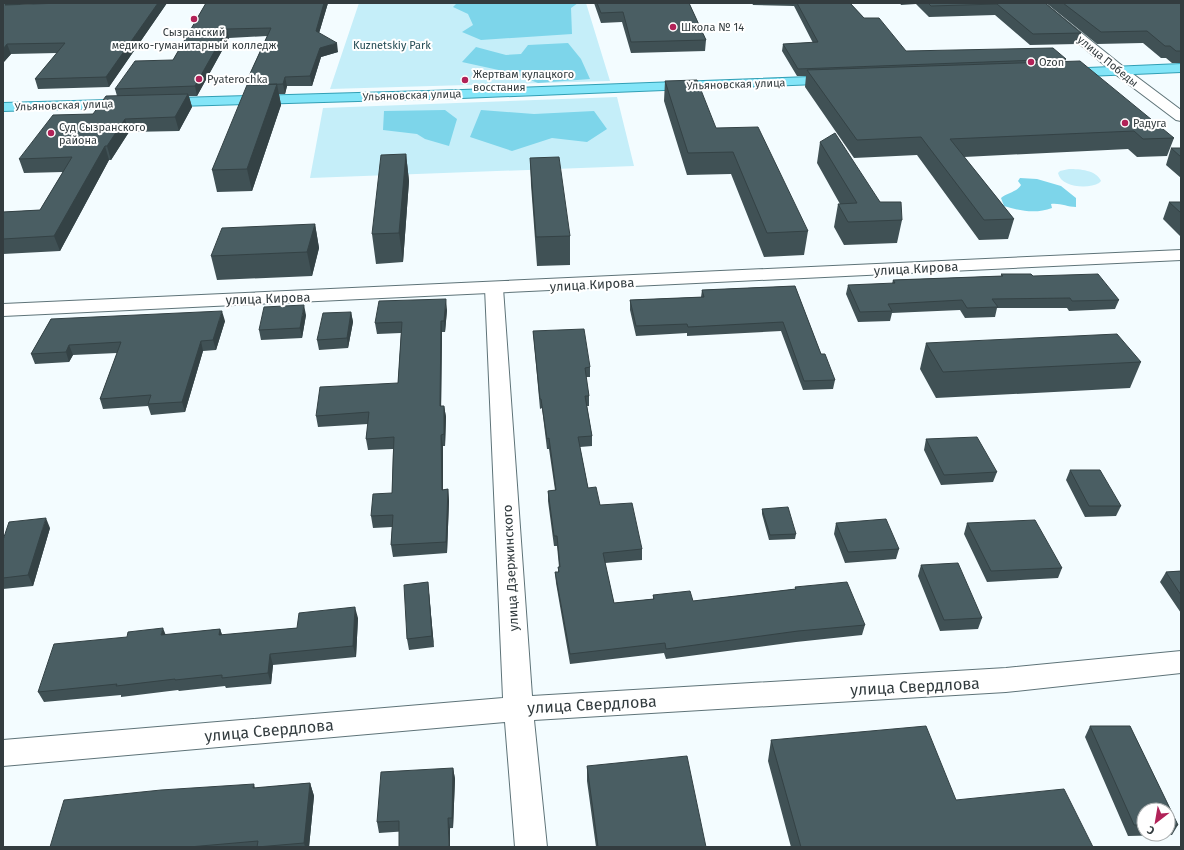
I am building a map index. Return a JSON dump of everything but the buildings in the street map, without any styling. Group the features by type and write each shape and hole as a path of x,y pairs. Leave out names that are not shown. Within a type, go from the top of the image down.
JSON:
{"main road":[{"path":"1050,73 1181,68"},
{"name":"Ульяновская улица","path":"3,107 462,94 848,80"}],"street":[{"name":"улица Победы","path":"1037,3 1120,71 1181,117"},
{"name":"улица Кирова","path":"3,310 1181,256"},
{"name":"улица Дзержинского","path":"494,288 518,709 531,847"},
{"name":"улица Свердлова","path":"3,753 518,709 1006,680 1181,662"}],"green space":[{"name":"Kuznetskiy Park","path":"359,3 586,3 610,81 330,89"},
{"path":"617,97 634,166 310,178 323,108"},
{"path":"1069,169 1092,172 1099,177 1101,181 1089,186 1076,186 1064,182 1058,173"}],"shaded area":[{"path":"457,3 578,3 571,8 572,34 481,40 462,32 473,25 468,14 453,7"},
{"path":"568,43 581,59 590,79 538,83 512,73 462,62 476,47 506,55 521,54 528,45"},
{"path":"445,110 457,119 449,146 425,139 417,134 383,130 384,111"},
{"path":"481,110 534,114 594,111 607,129 587,142 552,138 512,151 470,137"},
{"path":"1020,178 1037,179 1061,186 1076,198 1076,207 1051,204 1052,208 1034,211 1004,206 1001,198 1014,191 1021,185 1018,181"}],"place":[{"name":"Сызранский медико-гуманитарный колледж","path":"194,19"},
{"name":"Школа № 14","path":"673,27"},
{"name":"Ozon","path":"1031,62"},
{"name":"Pyaterochka","path":"199,79"},
{"name":"Жертвам кулацкого восстания","path":"465,80"},
{"name":"Радуга","path":"1125,123"},
{"name":"Суд Сызранского района","path":"51,133"}]}
